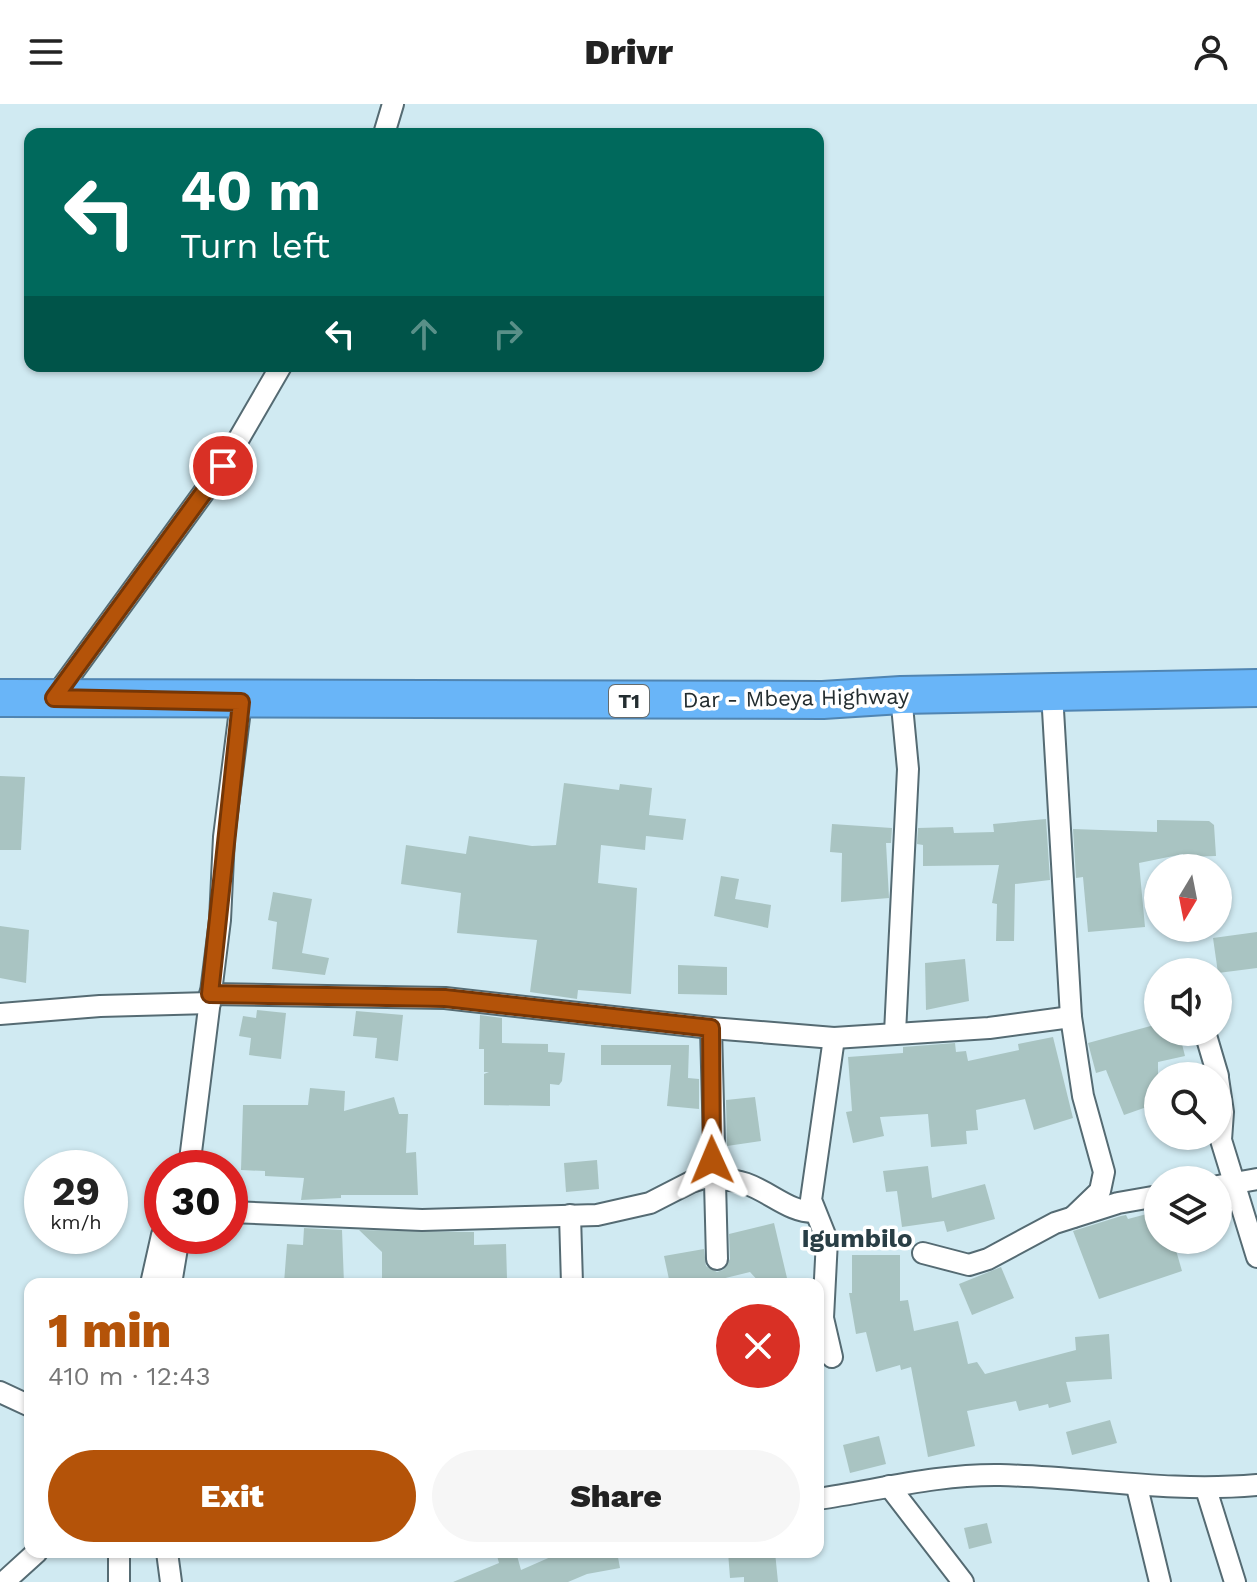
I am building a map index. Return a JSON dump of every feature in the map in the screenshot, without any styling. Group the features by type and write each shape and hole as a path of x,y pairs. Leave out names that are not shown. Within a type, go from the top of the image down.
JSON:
{"highway":[{"name":"Dar - Mbeya Highway","path":"0,698 241,702 823,700 901,695 1257,688"}],"street":[{"path":"386,128 393,104"},
{"path":"54,698 223,466 278,372"},
{"path":"1052,693 1071,1017 1083,1096 1104,1172 1100,1191 1073,1217"},
{"path":"895,1033 908,769 901,695"},
{"path":"189,1150 210,999 241,702"},
{"path":"0,1014 210,999 417,996 834,1038 989,1028 1071,1017"},
{"path":"711,1028 717,1259"},
{"path":"824,1308 829,1259 827,1240 815,1212 812,1184 834,1038"},
{"path":"248,1213 422,1220 610,1214 650,1203 691,1182 713,1178 766,1190 799,1211 815,1212"},
{"path":"1232,1184 1257,1179"},
{"path":"923,1253 969,1265 988,1259 1073,1217 1144,1198"},
{"path":"1232,1199 1257,1257"},
{"path":"570,1215 572,1278"},
{"path":"152,1278 158,1254"},
{"path":"172,1278 176,1254"},
{"path":"824,1322 832,1357"},
{"path":"0,1392 24,1403"},
{"path":"824,1498 889,1486 1001,1475 1137,1487 1206,1489 1257,1485"},
{"path":"889,1486 963,1582"},
{"path":"1137,1487 1160,1582"},
{"path":"1206,1489 1235,1582"},
{"path":"4,1582 30,1558"},
{"path":"119,1558 119,1582"},
{"path":"168,1558 171,1582"}],"building":[{"path":"0,776 25,777 21,850 0,850"},
{"path":"564,783 619,790 620,784 652,788 649,815 686,819 683,840 646,836 645,850 601,845 598,883 637,888 631,994 578,990 577,999 530,992 537,940 457,933 461,893 401,884 406,845 466,854 469,836 532,846 556,845"},
{"path":"1046,819 1050,880 1015,884 1014,941 996,941 997,904 992,903 999,865 923,866 923,845 917,844 918,828 953,827 954,833 994,832 993,824"},
{"path":"1157,820 1209,821 1214,825 1216,854 1144,854 1144,862 1139,863 1144,927 1088,932 1083,877 1076,878 1073,829 1157,832"},
{"path":"832,824 892,828 891,843 886,843 889,898 841,902 842,853 830,852"},
{"path":"721,876 739,879 735,899 771,905 768,928 714,916"},
{"path":"273,892 312,899 302,953 329,958 325,975 272,969 277,922 268,920"},
{"path":"0,926 29,930 26,983 0,978"},
{"path":"1257,932 1257,968 1232,971 1232,958 1216,958 1214,942 1232,942 1232,935"},
{"path":"965,959 969,1001 926,1010 925,963"},
{"path":"678,965 727,967 727,995 678,994"},
{"path":"257,1010 286,1013 281,1059 249,1055 251,1038 239,1036 243,1016 256,1018"},
{"path":"356,1011 403,1015 398,1061 375,1058 377,1038 353,1036"},
{"path":"480,1015 502,1018 502,1043 548,1044 548,1052 565,1053 562,1081 559,1085 550,1084 550,1106 484,1105 484,1074 489,1072 484,1072 484,1049 479,1049"},
{"path":"1144,1028 1144,1046 1182,1046 1185,1056 1144,1062 1144,1108 1124,1115 1106,1070 1096,1073 1088,1043"},
{"path":"1053,1037 1073,1118 1034,1130 1025,1099 976,1110 978,1130 966,1131 967,1144 931,1147 928,1114 880,1117 884,1136 853,1143 846,1112 852,1111 848,1057 903,1053 903,1047 955,1043 956,1052 966,1051 968,1061 1019,1050 1018,1044"},
{"path":"601,1045 689,1045 688,1078 699,1079 699,1109 667,1106 671,1065 601,1065"},
{"path":"310,1088 345,1091 344,1111 394,1097 399,1114 408,1114 406,1153 416,1152 418,1195 341,1195 341,1198 301,1200 304,1178 265,1176 265,1171 248,1170 248,1150 242,1150 243,1105 308,1105"},
{"path":"755,1097 761,1141 727,1146 726,1100"},
{"path":"597,1160 599,1189 566,1192 564,1163"},
{"path":"928,1166 932,1198 985,1184 995,1219 947,1232 944,1221 902,1227 897,1191 886,1192 883,1171"},
{"path":"1126,1215 1128,1219 1144,1215 1144,1254 1177,1254 1182,1271 1099,1299 1073,1231 1121,1216"},
{"path":"774,1223 787,1278 756,1278 750,1272 726,1278 669,1278 664,1256 704,1249 706,1266 717,1272 723,1270 730,1259 729,1234"},
{"path":"304,1228 342,1230 344,1278 284,1278 287,1244 303,1245"},
{"path":"359,1230 474,1232 474,1245 506,1244 507,1278 382,1278 382,1252"},
{"path":"852,1255 900,1255 900,1301 908,1300 914,1331 958,1321 968,1364 977,1362 985,1374 1076,1350 1075,1337 1109,1334 1112,1379 1066,1382 1071,1402 1049,1408 1048,1404 1019,1411 1016,1401 967,1411 975,1446 928,1457 911,1367 901,1370 900,1365 876,1372 866,1332 856,1334 849,1293 852,1293"},
{"path":"1001,1267 1014,1298 972,1315 959,1284"},
{"path":"1110,1420 1117,1443 1072,1455 1066,1432"},
{"path":"879,1436 886,1464 850,1473 843,1445"},
{"path":"987,1523 992,1543 969,1549 964,1528"},
{"path":"498,1558 518,1558 521,1570 548,1558 618,1558 620,1568 587,1574 568,1582 453,1582 499,1563"},
{"path":"728,1558 776,1558 778,1582 744,1582 744,1577 730,1578"}],"district":[{"name":"Igumbilo","path":"857,1238"}],"route":[{"path":"223,466 54,698 241,702 224,837 220,920 210,994 403,995 711,1028 712,1160"}]}
